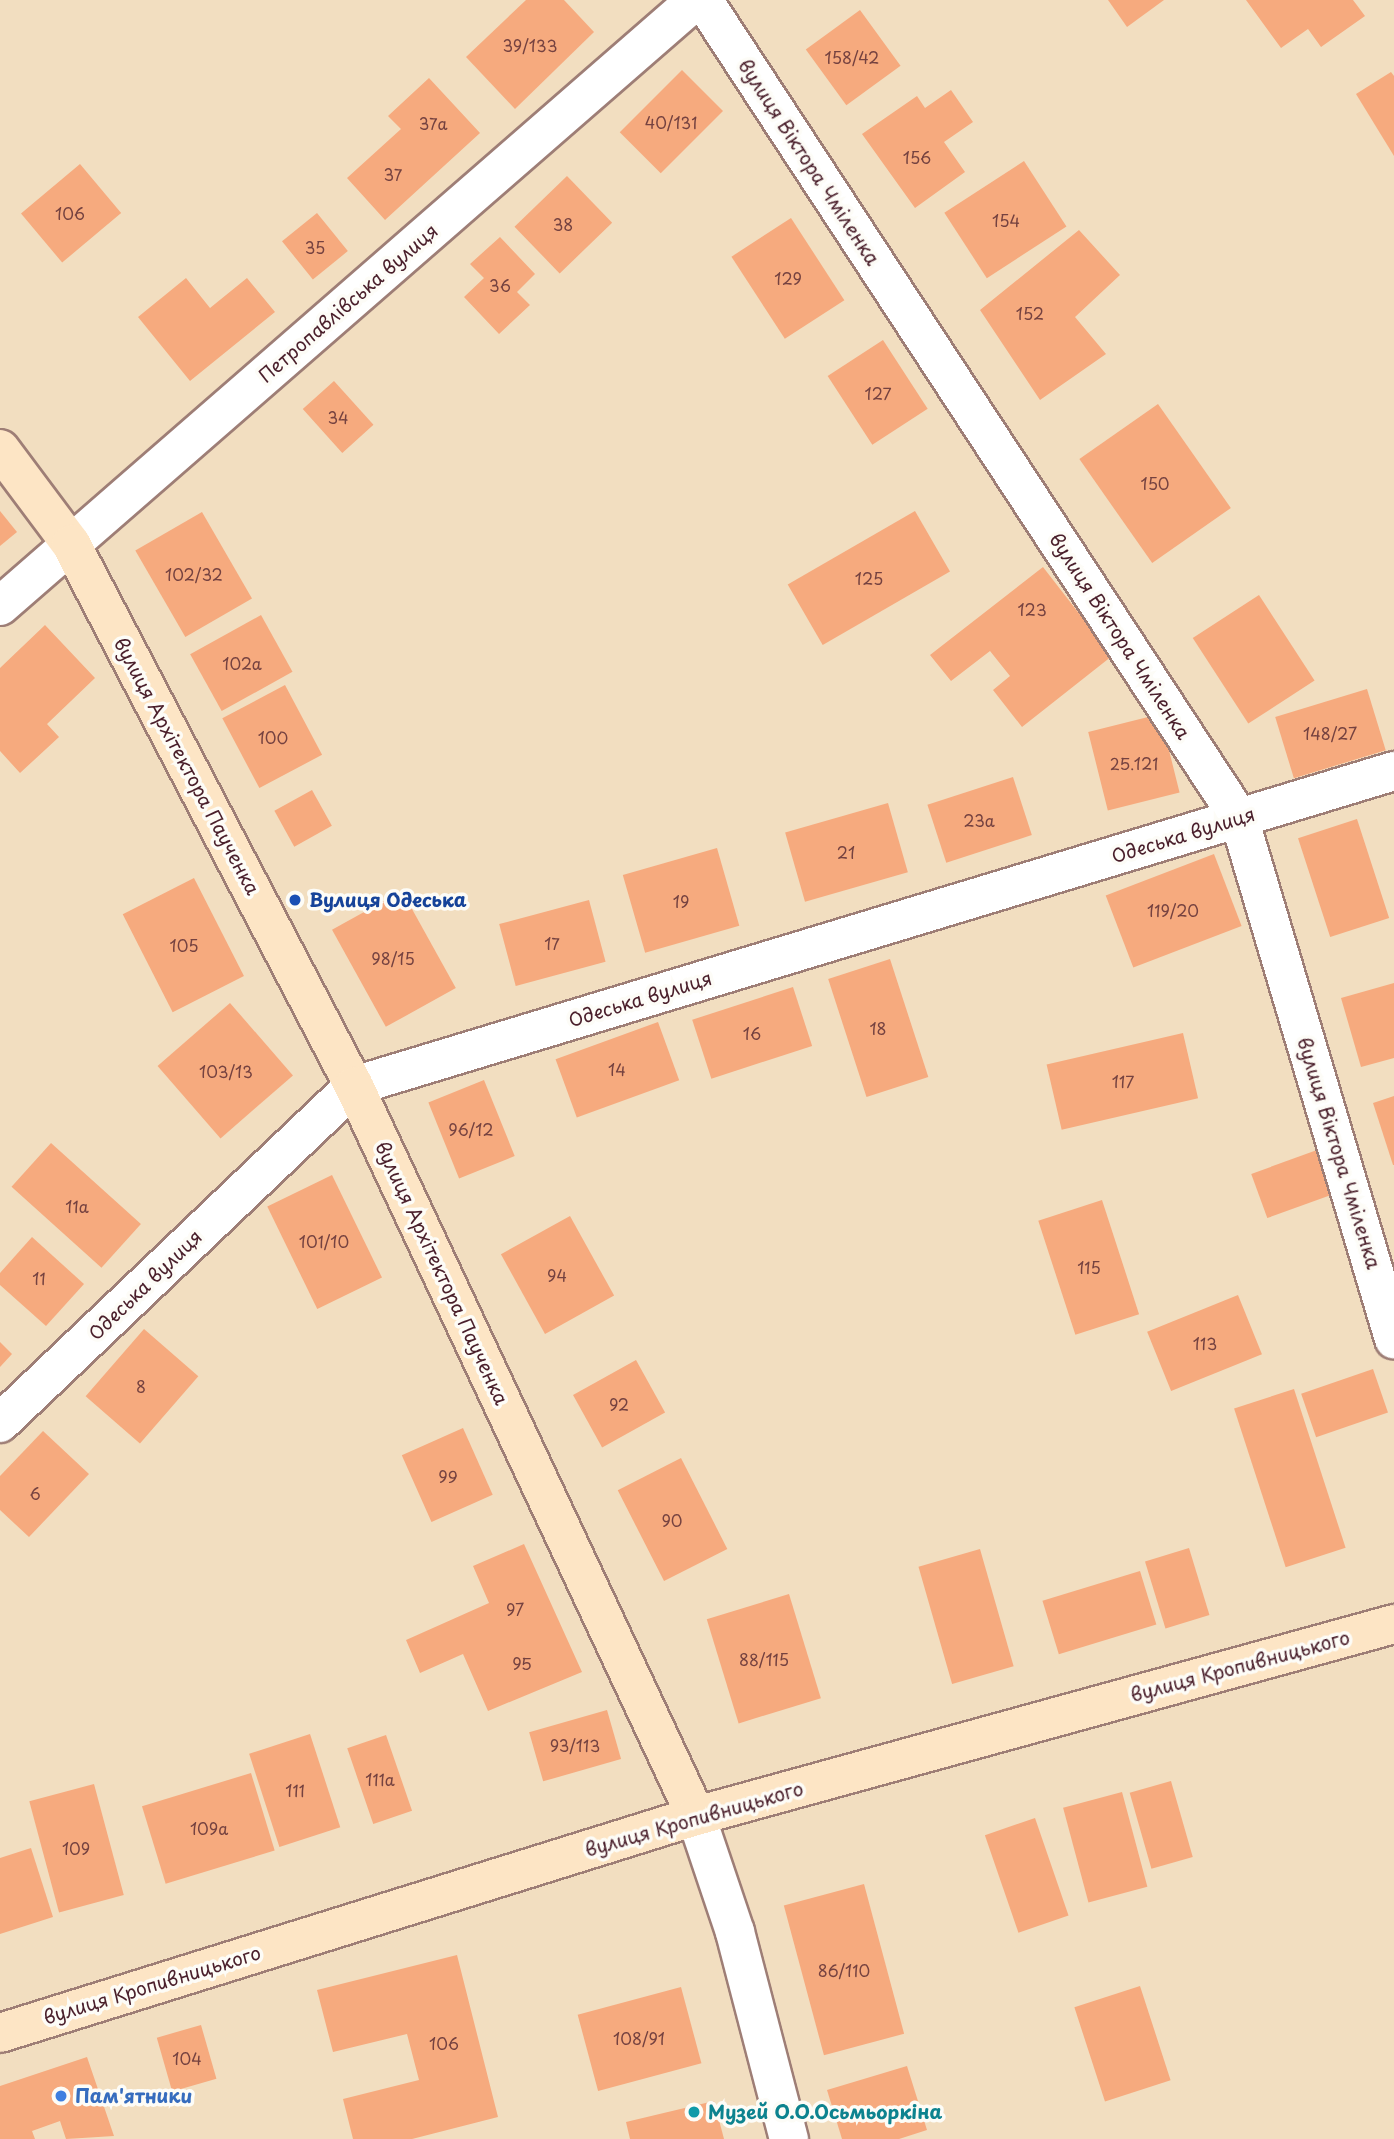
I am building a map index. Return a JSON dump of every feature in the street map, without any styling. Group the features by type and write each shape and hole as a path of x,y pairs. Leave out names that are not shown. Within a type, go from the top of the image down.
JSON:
{"street":[{"name":"Петропавлівська вулиця","path":"0,606 696,0"},
{"name":"вулиця Віктора Чміленка","path":"703,0 1239,818 1394,1339"},
{"name":"вулиця Архітектора Паученка","path":"0,449 71,544 354,1086 695,1816 735,1932 789,2139"},
{"name":"Одеська вулиця","path":"0,1423 354,1086 1394,771"},
{"name":"вулиця Кропивницького","path":"0,2033 695,1816 1394,1624"}],"building":[{"path":"526,0 564,0 594,32 515,109 466,57"},
{"path":"1108,0 1164,0 1127,27"},
{"path":"1246,0 1353,0 1365,16 1321,47 1308,29 1281,48"},
{"path":"860,10 901,66 846,105 806,49"},
{"path":"682,70 723,111 661,173 620,132"},
{"path":"1391,72 1394,76 1394,156 1356,94"},
{"path":"429,78 480,133 385,220 347,178 401,129 388,116"},
{"path":"951,90 973,122 944,142 965,172 915,208 862,134 917,96 925,108"},
{"path":"1024,161 1066,226 987,278 944,213"},
{"path":"80,164 121,213 62,263 21,213"},
{"path":"567,176 612,223 560,273 514,227"},
{"path":"317,213 348,251 313,279 282,241"},
{"path":"791,218 844,300 785,339 731,257"},
{"path":"1079,230 1120,275 1075,317 1106,354 1040,400 980,310"},
{"path":"500,237 535,274 517,292 530,305 499,334 464,297 484,278 470,264"},
{"path":"186,278 210,308 247,278 275,312 190,381 138,317"},
{"path":"883,340 928,409 872,445 828,376"},
{"path":"334,381 373,425 342,453 303,409"},
{"path":"1158,404 1231,508 1152,563 1079,459"},
{"path":"0,511 17,532 0,546"},
{"path":"915,511 950,572 823,645 788,584"},
{"path":"202,512 252,599 185,637 135,550"},
{"path":"1043,567 1112,656 1022,727 993,690 1010,676 990,651 951,681 930,655"},
{"path":"1259,595 1315,681 1248,724 1193,638"},
{"path":"261,615 293,672 222,711 190,654"},
{"path":"45,625 95,678 47,724 59,737 20,773 0,751 0,668"},
{"path":"285,685 322,755 259,788 222,718"},
{"path":"1367,689 1386,750 1294,778 1275,717"},
{"path":"1160,714 1180,793 1108,810 1088,732"},
{"path":"1013,777 1032,835 946,863 927,805"},
{"path":"312,790 332,826 294,847 274,811"},
{"path":"888,803 908,872 805,902 785,832"},
{"path":"1357,819 1389,918 1330,937 1298,838"},
{"path":"717,848 739,926 645,953 623,875"},
{"path":"1214,854 1242,926 1133,967 1106,896"},
{"path":"194,878 244,976 173,1012 123,914"},
{"path":"402,891 456,988 386,1027 332,930"},
{"path":"589,900 606,962 516,986 499,924"},
{"path":"890,959 928,1077 866,1097 828,979"},
{"path":"1394,983 1394,1058 1361,1067 1341,998"},
{"path":"793,987 812,1046 711,1079 692,1020"},
{"path":"230,1003 293,1075 221,1138 158,1066"},
{"path":"658,1022 679,1080 577,1118 556,1059"},
{"path":"1183,1033 1198,1098 1062,1130 1047,1064"},
{"path":"484,1080 515,1156 459,1179 428,1102"},
{"path":"1394,1096 1394,1165 1393,1165 1373,1103"},
{"path":"51,1143 141,1224 101,1268 12,1187"},
{"path":"1317,1150 1333,1194 1267,1218 1251,1174"},
{"path":"332,1175 382,1277 317,1309 267,1207"},
{"path":"1102,1200 1139,1314 1075,1335 1038,1221"},
{"path":"570,1216 614,1296 545,1334 501,1254"},
{"path":"32,1237 84,1284 46,1326 0,1285 0,1273"},
{"path":"1238,1295 1262,1354 1171,1391 1147,1332"},
{"path":"144,1329 198,1376 140,1443 86,1396"},
{"path":"0,1342 12,1354 0,1367"},
{"path":"636,1360 665,1412 602,1447 573,1395"},
{"path":"1373,1369 1388,1412 1316,1437 1301,1394"},
{"path":"1294,1389 1346,1548 1286,1567 1234,1408"},
{"path":"463,1428 493,1495 431,1522 402,1455"},
{"path":"43,1431 89,1474 29,1537 0,1510 0,1476"},
{"path":"681,1458 727,1549 664,1581 618,1490"},
{"path":"524,1544 582,1672 488,1711 463,1654 420,1673 406,1640 489,1603 473,1566"},
{"path":"1189,1548 1209,1615 1165,1628 1145,1561"},
{"path":"980,1549 1014,1666 952,1684 918,1567"},
{"path":"1140,1571 1156,1625 1059,1654 1042,1601"},
{"path":"789,1594 821,1698 739,1723 707,1619"},
{"path":"607,1710 621,1759 543,1781 529,1732"},
{"path":"310,1734 340,1827 279,1847 249,1754"},
{"path":"386,1735 412,1811 373,1824 347,1748"},
{"path":"251,1773 275,1850 166,1884 142,1806"},
{"path":"1171,1781 1193,1857 1151,1869 1130,1793"},
{"path":"94,1784 124,1895 59,1912 29,1801"},
{"path":"1122,1792 1147,1887 1088,1902 1063,1808"},
{"path":"1035,1818 1069,1915 1018,1933 985,1835"},
{"path":"31,1848 53,1917 0,1934 0,1858"},
{"path":"864,1884 904,2034 824,2055 784,1905"},
{"path":"457,1955 498,2117 412,2139 353,2139 343,2099 419,2080 407,2034 333,2052 317,1990"},
{"path":"1140,1986 1171,2080 1105,2101 1074,2007"},
{"path":"681,1987 701,2063 598,2091 578,2015"},
{"path":"201,2025 216,2079 172,2092 157,2038"},
{"path":"87,2057 114,2136 66,2139 60,2121 32,2131 35,2139 0,2139 0,2086"},
{"path":"907,2066 927,2130 899,2139 842,2139 827,2090"},
{"name":"Музей О.О.Осьмьоркіна","path":"714,2101 724,2139 630,2139 626,2122"}],"place":[{"name":"Вулиця Одеська","path":"295,900"},
{"name":"Пам'ятники","path":"61,2096"},
{"name":"Музей О.О.Осьмьоркіна","path":"694,2112"}]}
